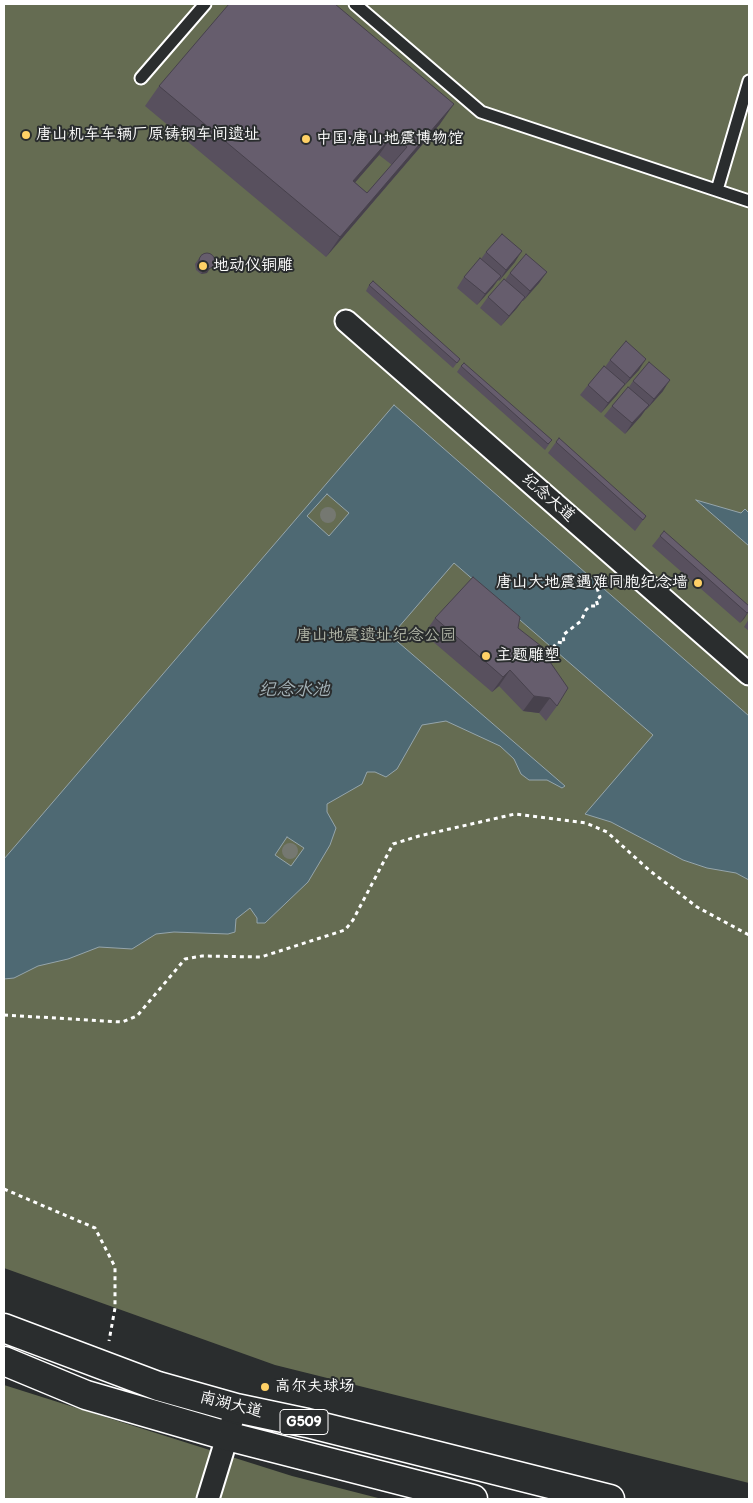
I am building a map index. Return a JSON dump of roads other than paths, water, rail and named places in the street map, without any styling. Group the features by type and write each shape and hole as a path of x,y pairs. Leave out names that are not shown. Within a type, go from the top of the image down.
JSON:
{"highway":[{"name":"南湖大道","path":"4,1328 158,1386 236,1408 306,1423 610,1499"},
{"name":"南湖大道","path":"4,1361 86,1395 226,1436 473,1499"}],"street":[{"name":"纪念大道","path":"346,321 749,674"},
{"path":"208,1499 215,1471 236,1408"}],"lane":[{"path":"141,78 205,4"},
{"path":"355,4 481,112 749,201"},
{"path":"717,190 749,81"}],"water":[{"name":"纪念水池","path":"394,405 749,716 749,880 736,873 707,868 683,860 611,822 585,814 653,735 454,563 391,636 565,786 562,788 547,780 529,780 521,774 514,759 500,746 446,721 422,725 397,769 386,777 375,772 367,772 362,784 327,804 327,812 336,828 330,845 308,882 265,923 257,923 257,918 250,908 236,919 235,932 228,934 174,932 156,934 132,949 99,947 68,959 38,966 14,978 4,979 4,859","holes":["327,494 349,513 329,536 307,516","287,837 304,848 291,866 275,855"]},
{"path":"696,500 741,513 745,509 749,513 749,546"}],"place":[{"name":"唐山机车车辆厂原铸钢车间遗址","path":"26,135"},
{"name":"中国·唐山地震博物馆","path":"306,139"},
{"name":"地动仪铜雕","path":"203,266"},
{"name":"唐山大地震遇难同胞纪念墙","path":"698,583"},
{"name":"主题雕塑","path":"486,656"},
{"name":"高尔夫球场","path":"265,1387"}],"park label":[{"name":"唐山地震遗址纪念公园","path":"376,636"}]}
